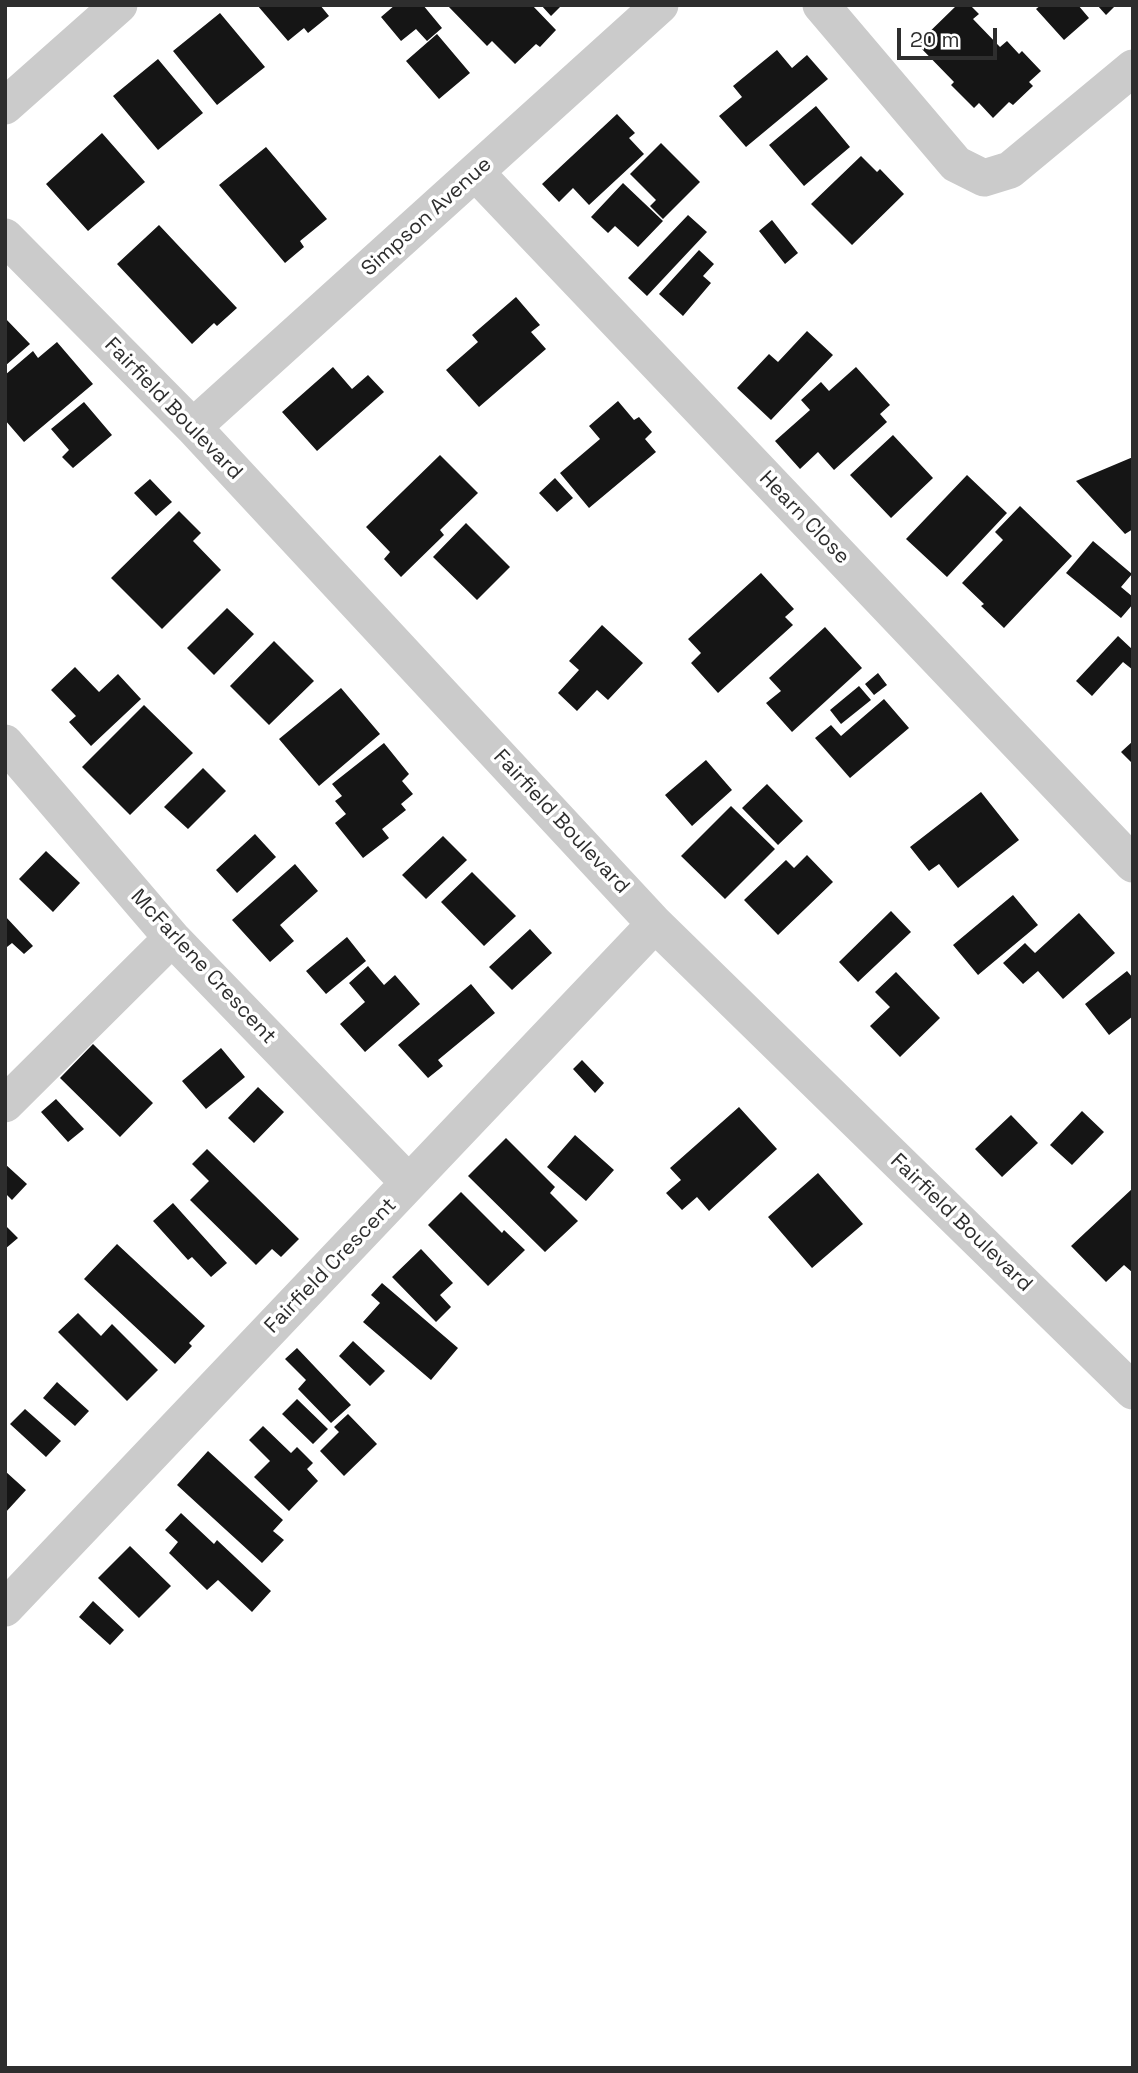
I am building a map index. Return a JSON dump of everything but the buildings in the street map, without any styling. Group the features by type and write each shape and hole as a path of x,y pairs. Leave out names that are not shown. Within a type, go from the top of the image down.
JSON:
{"street":[{"path":"5,106 119,5"},
{"name":"Simpson Avenue","path":"193,428 660,5"},
{"path":"821,5 956,164 984,177 1010,170 1133,68"},
{"name":"Hearn Close","path":"476,173 1133,864"},
{"name":"Fairfield Boulevard","path":"5,237 193,428 655,924 1133,1391"},
{"name":"McFarlene Crescent","path":"5,743 172,938 410,1184"},
{"name":"Fairfield Crescent","path":"5,1608 655,924"},
{"path":"5,1104 172,938"}]}
